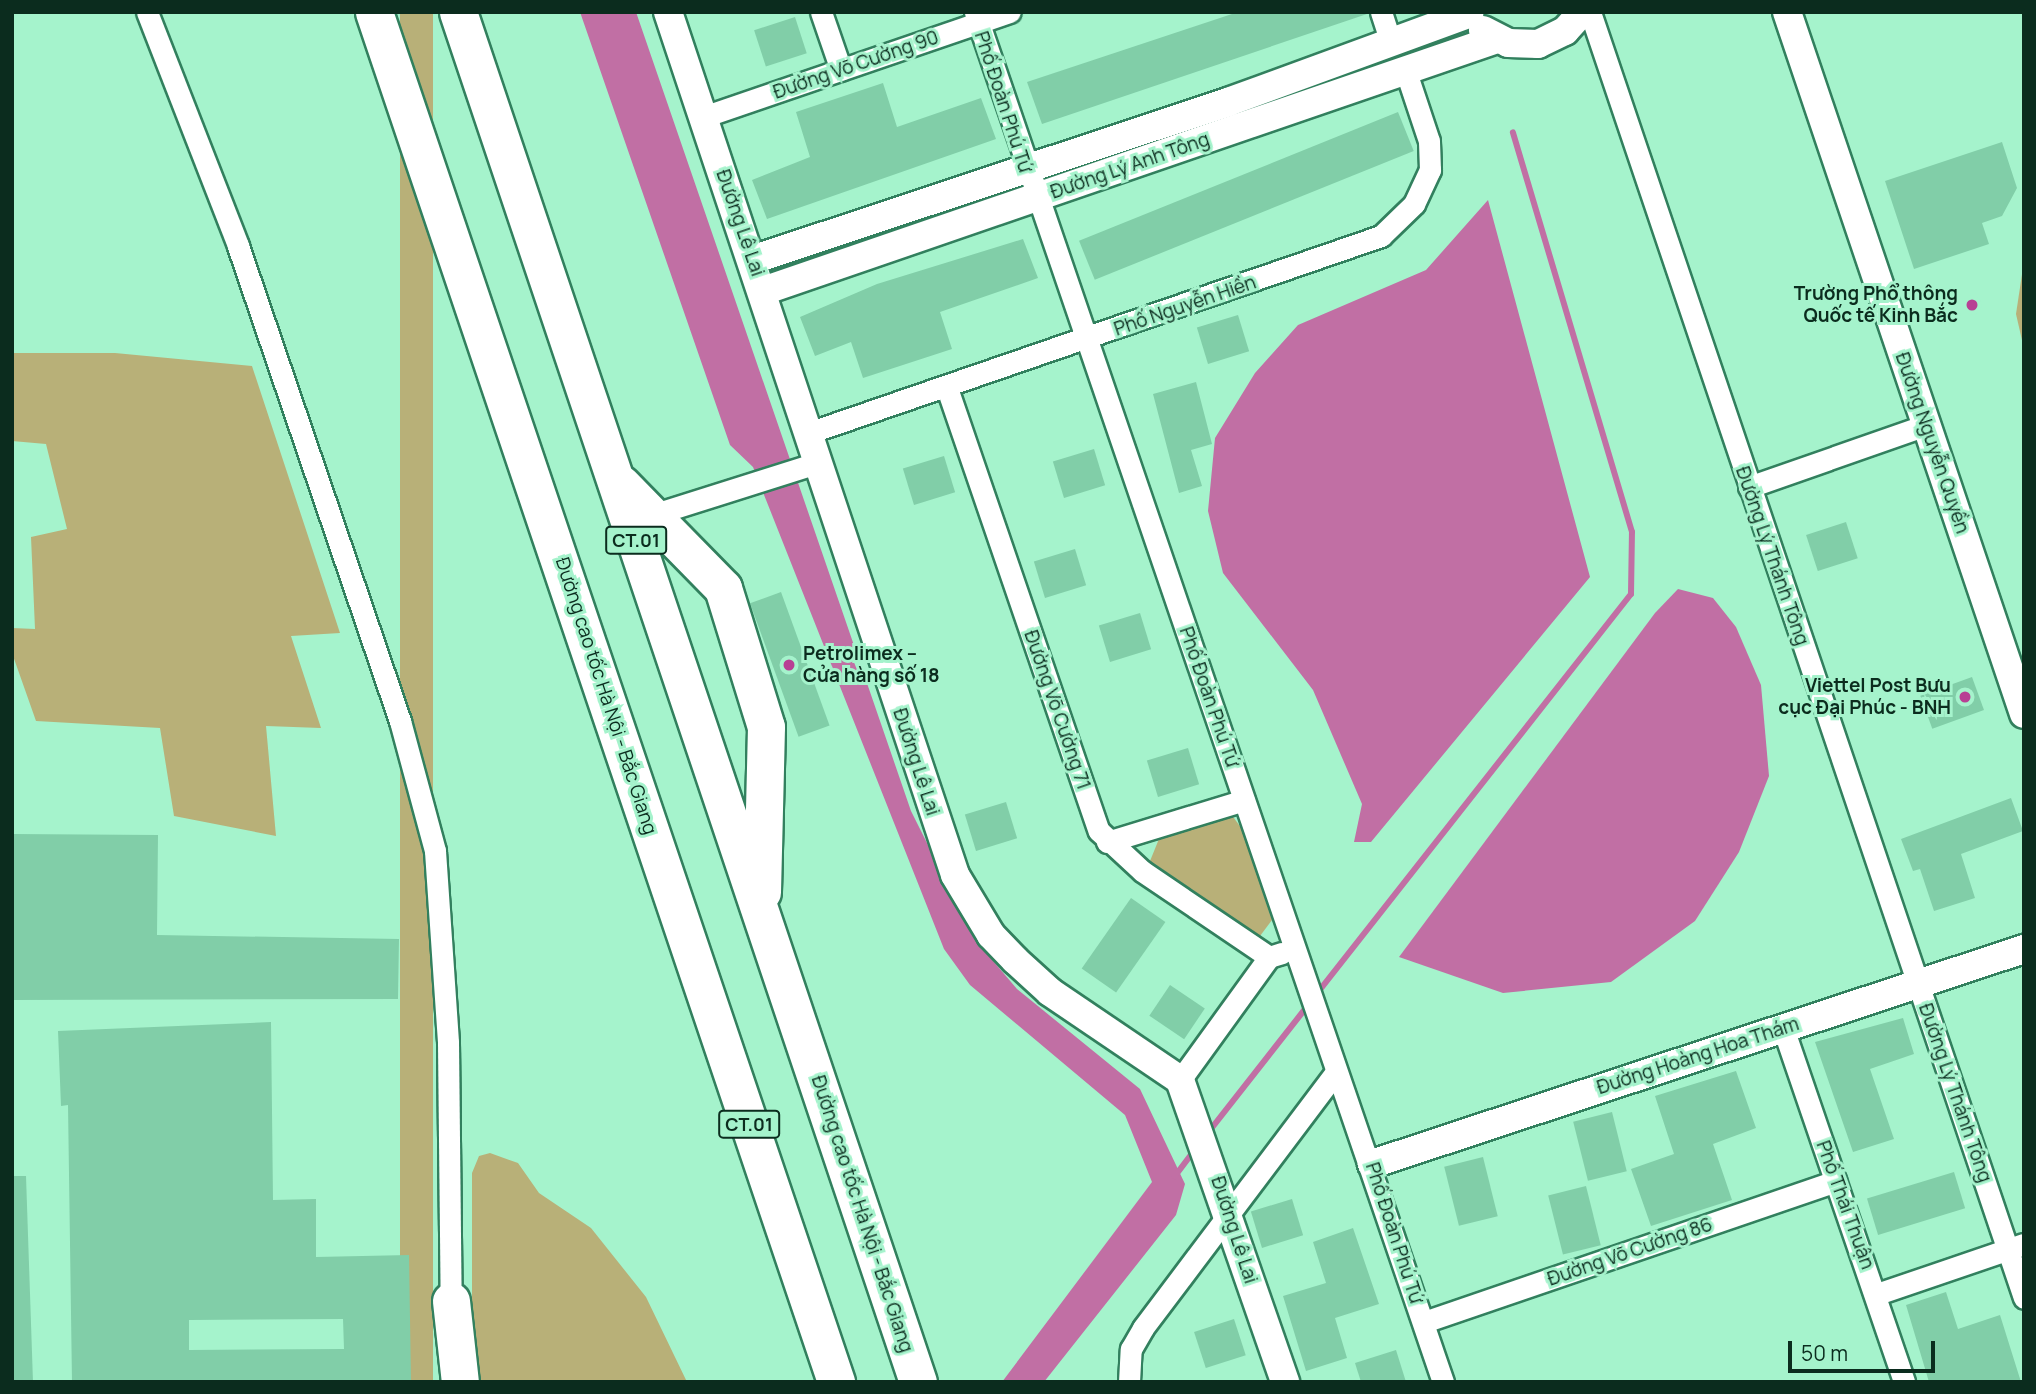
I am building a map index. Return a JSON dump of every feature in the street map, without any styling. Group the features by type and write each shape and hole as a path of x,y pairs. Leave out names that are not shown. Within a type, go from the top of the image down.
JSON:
{"highway":[{"name":"Đường cao tốc Hà Nội - Bắc Giang","path":"374,12 835,1382"},
{"name":"Đường cao tốc Hà Nội - Bắc Giang","path":"458,12 918,1382"},
{"path":"615,478 723,588 766,727 761,914"},
{"path":"663,866 675,959 813,1382"},
{"path":"814,1068 862,1160 936,1382"},
{"path":"451,1301 460,1382"}],"street":[{"path":"147,12 238,246 420,785 443,904 451,1301 447,1382"},
{"name":"Đường Lê Lai","path":"668,12 811,432 916,766 968,898 992,935 1050,992 1185,1091 1218,1181 1284,1382"},
{"path":"821,12 841,70"},
{"name":"Đường Võ Cường 90","path":"704,117 841,70 977,18 1009,12"},
{"path":"1381,12 1391,42"},
{"path":"1468,13 1497,39 1520,45 1544,42 1565,31 1582,12"},
{"name":"Đường Lý Thánh Tông","path":"1590,12 1918,983 2016,1247 2024,1298"},
{"name":"Đường Nguyễn Quyền","path":"1787,12 2024,714"},
{"name":"Đường Lý Anh Tông","path":"752,260 1227,102 1468,13"},
{"name":"Phố Đoàn Phú Tứ","path":"977,18 1025,171 1088,340 1244,800 1294,959 1335,1073 1372,1164 1443,1382"},
{"name":"Đường Lý Anh Tông","path":"762,291 1497,39"},
{"name":"Phố Nguyễn Hiền","path":"811,432 1088,340 1387,232 1423,192 1430,170 1429,141 1406,72"},
{"path":"1227,102 1237,130"},
{"name":"Đường Võ Cường 71","path":"947,388 1094,817 1107,842 1269,957"},
{"path":"1749,487 1926,425"},
{"path":"652,515 820,462"},
{"path":"1107,842 1244,800"},
{"name":"Đường Hoàng Hoa Thám","path":"1372,1164 2024,949"},
{"path":"1185,1091 1269,957 1294,959"},
{"name":"Phố Thái Thuận","path":"1783,1028 1877,1294 1905,1382"},
{"path":"1129,1382 1129,1359 1137,1338 1227,1211 1335,1073"},
{"name":"Đường Võ Cường 86","path":"1424,1322 1835,1181"},
{"path":"1877,1294 2016,1247"}],"shaded area":[{"path":"400,12 433,12 433,1382 400,1382"},
{"path":"580,12 636,12 911,811 976,941 1017,989 1140,1089 1185,1184 1176,1215 1044,1382 1002,1382 1152,1182 1125,1115 970,985 944,949 753,467 730,445"},
{"path":"1488,200 1590,577 1371,842 1354,842 1362,804 1313,690 1223,573 1208,511 1215,438 1255,373 1298,325 1426,270"},
{"path":"2024,261 2024,349 2016,314"},
{"path":"12,353 115,353 252,366 340,633 291,636 321,728 266,726 276,836 174,816 160,728 36,721 12,653 12,628 35,629 31,537 67,529 46,444 12,441"},
{"path":"1678,589 1713,598 1736,627 1761,685 1769,776 1739,852 1695,921 1611,982 1503,993 1399,957 1655,613"},
{"path":"1231,814 1242,829 1272,920 1260,936 1150,861 1161,834"},
{"path":"490,1153 518,1163 539,1193 591,1228 646,1297 687,1382 472,1382 472,1173 479,1156"}],"building":[{"path":"1238,12 1367,14 1042,124 1027,82"},
{"path":"795,17 807,53 766,66 754,30"},
{"path":"883,83 897,127 981,98 996,139 767,219 752,180 810,157 796,112"},
{"path":"1398,112 1414,151 1095,280 1079,241"},
{"path":"2002,142 2017,188 2002,216 1982,223 1989,244 1914,269 1885,181"},
{"path":"1023,239 1038,278 940,312 952,349 863,378 851,342 815,356 800,317 877,284"},
{"path":"1238,315 1249,351 1208,364 1197,328"},
{"path":"1196,382 1212,444 1191,450 1202,486 1179,493 1153,394"},
{"path":"1094,449 1105,485 1064,498 1053,462"},
{"path":"944,456 955,492 914,505 903,469"},
{"path":"1846,522 1858,558 1818,571 1806,535"},
{"path":"1075,549 1086,585 1045,598 1034,562"},
{"name":"Petrolimex – Cửa hàng số 18","path":"781,592 830,725 799,737 750,603"},
{"path":"1140,613 1151,649 1110,662 1099,626"},
{"path":"1972,677 1984,710 1932,729 1920,696"},
{"path":"1188,748 1199,784 1158,797 1147,761"},
{"path":"2011,798 2023,831 1961,854 1975,898 1934,911 1920,869 1913,871 1901,839"},
{"path":"1006,802 1017,838 976,851 965,815"},
{"path":"12,834 158,835 157,935 399,939 398,999 12,1000"},
{"path":"1131,898 1165,922 1116,993 1082,968"},
{"path":"1170,985 1205,1008 1184,1039 1149,1016"},
{"path":"1903,1018 1914,1054 1870,1069 1894,1139 1853,1152 1815,1042"},
{"path":"271,1022 273,1200 316,1199 316,1257 409,1255 411,1382 72,1382 68,1105 61,1106 58,1031","holes":["343,1319 344,1349 189,1350 189,1320"]},
{"path":"1736,1071 1756,1128 1713,1144 1732,1200 1651,1226 1631,1169 1674,1154 1655,1096"},
{"path":"1612,1112 1627,1171 1588,1181 1573,1122"},
{"path":"1483,1157 1498,1216 1459,1226 1444,1167"},
{"path":"1954,1172 1965,1208 1878,1235 1867,1199"},
{"path":"12,1176 26,1176 33,1382 12,1382"},
{"path":"1586,1186 1601,1245 1563,1255 1548,1195"},
{"path":"1292,1199 1303,1235 1262,1248 1251,1212"},
{"path":"1353,1228 1379,1304 1335,1318 1347,1358 1306,1371 1283,1296 1326,1283 1313,1242"},
{"path":"1946,1292 1958,1329 2000,1315 2021,1382 1929,1382 1906,1305"},
{"path":"1234,1319 1246,1355 1206,1368 1194,1332"},
{"path":"1396,1350 1406,1382 1361,1382 1355,1363"}],"waterway":[{"path":"1315,996 1631,594 1632,532 1513,132"},
{"path":"1207,1134 1308,1005"},
{"path":"1175,1176 1196,1148"}],"place":[{"name":"Trường Phổ thông Quốc tế Kinh Bắc","path":"1972,305"},
{"name":"Petrolimex – Cửa hàng số 18","path":"789,665"},
{"name":"Viettel Post Bưu cục Đại Phúc - BNH","path":"1965,697"}]}
